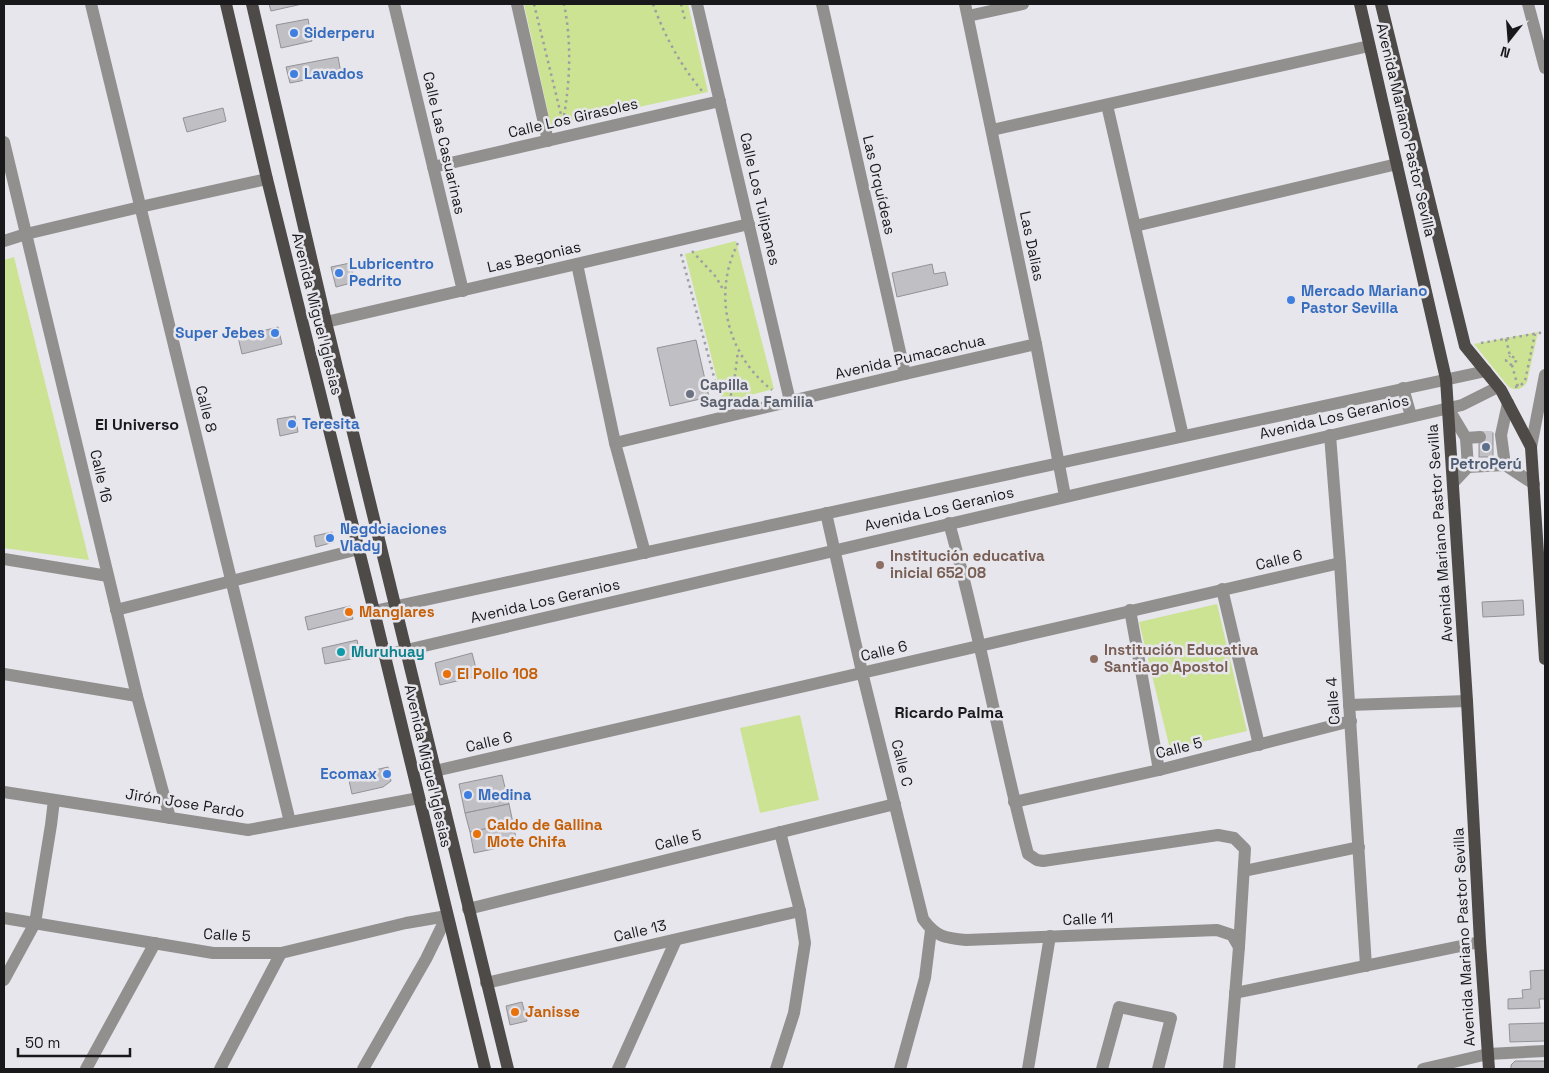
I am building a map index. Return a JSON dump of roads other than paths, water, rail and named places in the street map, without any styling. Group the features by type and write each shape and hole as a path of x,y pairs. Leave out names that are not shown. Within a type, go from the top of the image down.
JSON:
{"main road":[{"name":"Avenida Miguel Iglesias","path":"226,4 485,1069"},
{"name":"Avenida Miguel Iglesias","path":"252,4 326,322 508,1069"},
{"name":"Avenida Mariano Pastor Sevilla","path":"1360,4 1446,379 1468,702 1480,942 1489,1069"},
{"name":"Avenida Mariano Pastor Sevilla","path":"1381,4 1465,346 1498,387 1531,447 1545,659"}],"street":[{"name":"Calle 8","path":"91,4 290,822"},
{"name":"Calle Las Casuarinas","path":"394,4 462,291"},
{"path":"517,4 548,140"},
{"name":"Calle Los Tulipanes","path":"697,4 790,401"},
{"name":"Las Orquídeas","path":"822,4 905,374"},
{"path":"967,10 1023,4"},
{"path":"1528,4 1545,68"},
{"name":"Las Dalias","path":"967,10 1060,463 1065,496"},
{"path":"992,130 1370,46"},
{"name":"Calle Los Girasoles","path":"433,167 720,101"},
{"path":"1107,105 1183,436"},
{"name":"Calle 16","path":"4,142 137,696 170,818"},
{"path":"1135,226 1397,164"},
{"path":"4,241 26,234 267,178"},
{"name":"Las Begonias","path":"326,322 749,224"},
{"path":"576,264 615,443 645,553"},
{"name":"Avenida Pumacachua","path":"615,443 1036,344"},
{"name":"Avenida Los Geranios","path":"374,611 1486,371"},
{"path":"1531,447 1545,375"},
{"name":"Avenida Los Geranios","path":"385,654 1462,405 1498,387"},
{"path":"1403,388 1411,416"},
{"path":"1505,465 1497,436 1508,403"},
{"path":"1448,408 1466,438 1468,467"},
{"name":"Calle 4","path":"1330,435 1350,705 1366,966"},
{"path":"1466,438 1480,437"},
{"path":"1453,483 1468,467 1505,465 1534,484"},
{"name":"Calle C","path":"826,514 862,672 923,919 931,930"},
{"path":"949,523 979,645 1014,802 1028,854 1037,860 1043,861 1218,835 1234,838 1245,850 1229,1069"},
{"path":"116,610 359,550"},
{"path":"4,559 108,576"},
{"name":"Calle 6","path":"435,771 1340,563"},
{"path":"1222,589 1258,745"},
{"path":"1130,610 1160,770"},
{"path":"4,674 137,696"},
{"path":"1350,705 1468,702"},
{"name":"Calle 5","path":"1014,802 1160,770 1351,721"},
{"name":"Jirón Jose Pardo","path":"4,792 248,830 419,798"},
{"path":"4,980 35,923 54,800"},
{"name":"Calle 5","path":"468,908 895,804"},
{"path":"776,1069 794,1013 805,943 800,911 780,832"},
{"path":"1244,871 1359,846"},
{"name":"Calle 13","path":"486,983 800,911"},
{"path":"362,1069 426,959 447,916"},
{"name":"Calle 5","path":"4,918 213,953 281,953 406,923 447,916"},
{"path":"900,1069 925,978 931,930"},
{"name":"Calle 11","path":"931,930 948,938 966,940 1218,930 1232,935 1239,948"},
{"path":"1028,1069 1050,936"},
{"path":"618,1069 676,940"},
{"path":"1235,992 1480,942"},
{"path":"86,1069 155,943"},
{"path":"220,1069 281,953"},
{"path":"1102,1069 1119,1007 1171,1018 1158,1069"},
{"path":"1423,1069 1488,1054 1545,1051"}],"tunnel":[{"path":"1480,437 1493,437"}],"place":[{"name":"Siderperu","path":"294,33"},
{"name":"Lavados","path":"294,74"},
{"name":"Lubricentro Pedrito","path":"339,273"},
{"name":"Mercado Mariano Pastor Sevilla","path":"1291,300"},
{"name":"Super Jebes","path":"275,333"},
{"name":"Capilla Sagrada Familia","path":"690,394"},
{"name":"Teresita","path":"292,424"},
{"name":"PetroPerú","path":"1486,447"},
{"name":"Negdciaciones Vlady","path":"330,538"},
{"name":"Institución educativa inicial 652 08","path":"880,565"},
{"name":"Manglares","path":"349,612"},
{"name":"Muruhuay","path":"341,652"},
{"name":"Institución Educativa Santiago Apostol","path":"1094,659"},
{"name":"El Pollo 108","path":"447,674"},
{"name":"Ecomax","path":"387,774"},
{"name":"Medina","path":"468,795"},
{"name":"Caldo de Gallina Mote Chifa","path":"477,834"},
{"name":"Janisse","path":"515,1012"}],"district":[{"name":"El Universo","path":"137,424"},
{"name":"Ricardo Palma","path":"949,712"}]}
